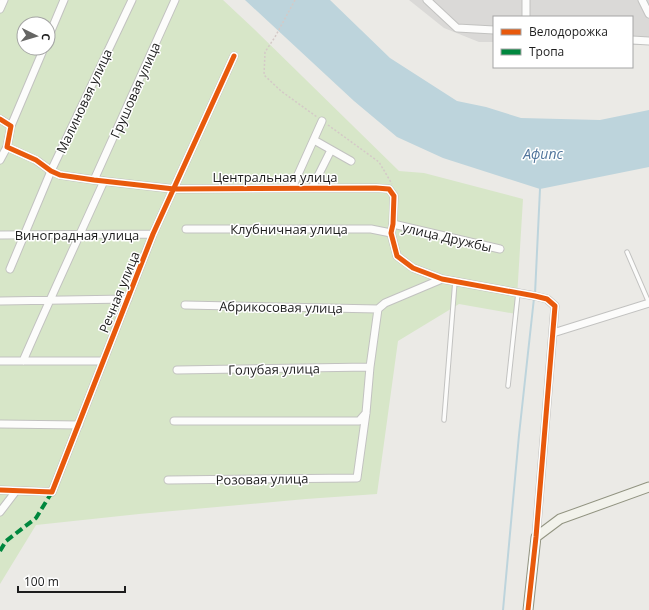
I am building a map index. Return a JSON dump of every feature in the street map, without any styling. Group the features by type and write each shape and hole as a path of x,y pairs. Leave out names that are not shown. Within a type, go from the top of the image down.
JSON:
{"street":[{"path":"0,9 4,0"},
{"path":"56,19 64,0"},
{"name":"Малиновая улица","path":"10,268 51,171 132,0"},
{"name":"Грушовая улица","path":"94,180 175,0"},
{"path":"428,0 457,28 493,30"},
{"path":"526,0 526,16"},
{"path":"642,0 649,14"},
{"path":"633,40 649,41"},
{"path":"0,160 6,147 11,126 41,56"},
{"name":"Речная улица","path":"0,490 52,492 153,234 234,56"},
{"path":"0,119 11,126"},
{"path":"292,188 322,121"},
{"path":"314,140 351,161"},
{"name":"Центральная улица","path":"6,147 36,160 51,171 60,175 174,189 388,189 394,196 393,224 391,233 397,256 414,268 442,279 518,292 546,299 555,306 553,333"},
{"path":"312,188 331,150"},
{"path":"23,361 49,300 104,181"},
{"name":"улица Дружбы","path":"393,224 500,250"},
{"name":"Клубничная улица","path":"186,229 371,230 391,233"},
{"name":"Виноградная улица","path":"0,236 153,234"},
{"path":"174,421 359,421 366,413 370,367 378,309 385,303 442,279"},
{"path":"0,301 128,299"},
{"path":"528,610 536,537 553,333 649,303"},
{"name":"Абрикосовая улица","path":"185,305 378,309"},
{"path":"0,361 103,361"},
{"name":"Голубая улица","path":"177,370 370,367"},
{"name":"Розовая улица","path":"168,480 357,478 366,413"},
{"path":"0,424 78,425"},
{"path":"536,537 560,519 649,487"},
{"path":"0,512 16,491"}],"lane":[{"path":"627,252 649,303"},
{"path":"444,420 455,281"},
{"path":"508,386 518,292"}],"path":[{"path":"275,37 295,0"}],"shaded area":[{"path":"409,0 649,0 649,45 633,45 633,16 493,16 493,42 479,42 444,28"}],"green space":[{"path":"0,0 223,0 399,171 424,173 523,199 516,314 459,304 398,341 377,494 139,514 36,525 0,584"}],"water":[{"name":"Афипс","path":"245,0 330,0 390,58 457,101 486,107 521,118 600,120 649,110 649,167 540,189 443,158 397,137 354,101"}],"waterway":[{"path":"535,294 540,189"},
{"path":"503,610 519,435 534,298"}],"marked path":[{"path":"0,551 6,541 36,518 52,492"}],"cycle path":[{"path":"0,490 52,492 153,234 234,56"},
{"path":"0,119 11,126 7,147 36,160 51,171 60,175 174,189 389,189 394,196 393,224 391,233 397,256 413,268 442,279 547,299 555,306 536,537 528,610"}]}
